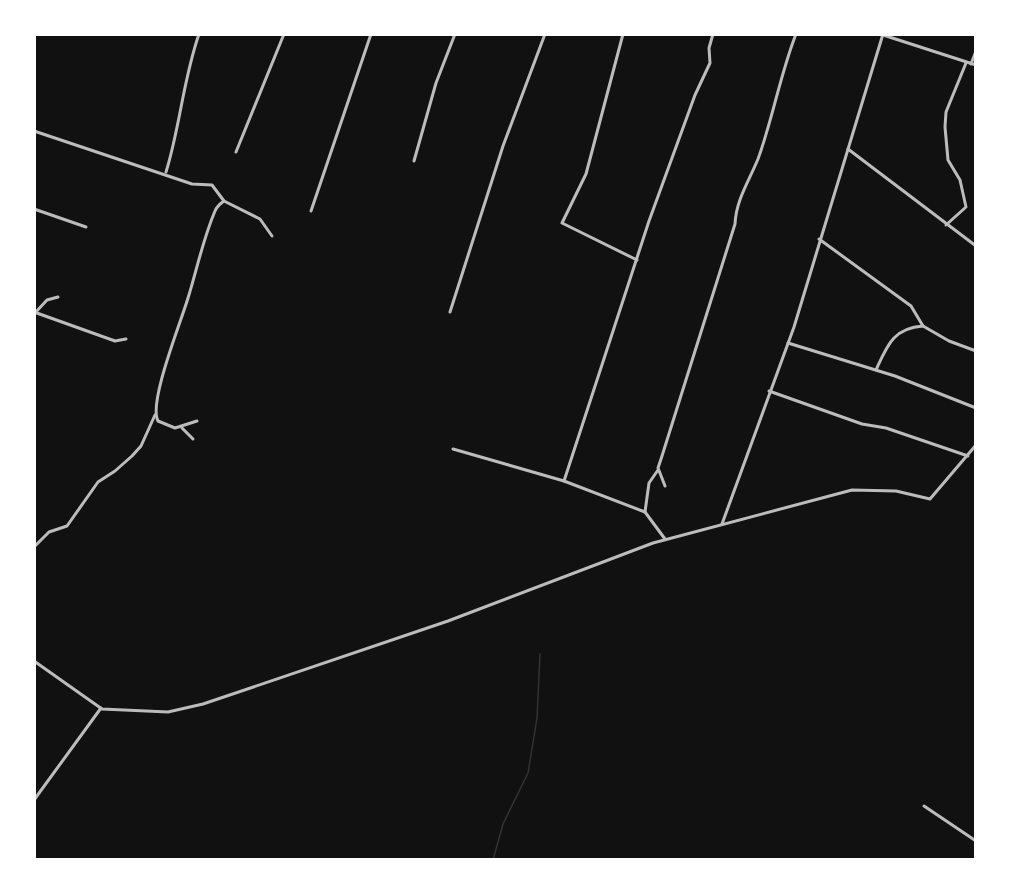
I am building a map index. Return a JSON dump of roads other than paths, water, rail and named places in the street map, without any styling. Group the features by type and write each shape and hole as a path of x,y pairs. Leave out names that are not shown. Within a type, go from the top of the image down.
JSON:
{"street":[{"path":"165,173 178,134 189,62 199,34"},
{"path":"236,152 284,34"},
{"path":"311,211 370,34"},
{"path":"414,161 436,83 455,34"},
{"path":"450,312 503,146 545,34"},
{"path":"623,34 586,174 562,223 637,260"},
{"path":"564,481 637,260 695,95 710,63 709,48 713,34"},
{"path":"645,512 649,483 658,468 735,224 740,196 758,158 783,67 796,34"},
{"path":"722,524 788,343 882,35 966,63 973,64 975,51"},
{"path":"946,225 966,207 960,180 948,160 945,127 946,112 966,63"},
{"path":"34,131 165,173 192,184 212,186 224,201 260,219 272,236"},
{"path":"848,149 975,246"},
{"path":"34,547 49,532 67,526 98,482 132,456 141,446 155,416 168,355 188,298 198,260 216,209 224,201"},
{"path":"34,209 86,227"},
{"path":"819,239 910,306 922,326 949,341 975,351"},
{"path":"58,297 47,300 35,313 115,341 126,339"},
{"path":"876,370 894,337 910,327 922,326"},
{"path":"788,343 876,370 975,408"},
{"path":"769,391 862,424 886,428 968,456"},
{"path":"155,416 162,425 182,428 197,421"},
{"path":"182,428 193,439"},
{"path":"34,662 101,708 168,712 203,704 448,621 665,539 852,490 896,491 930,499 975,445"},
{"path":"453,448 564,481 645,512 665,539"},
{"path":"658,468 665,486"},
{"path":"34,800 101,708"},
{"path":"924,806 975,842"}],"waterway":[{"path":"493,860 503,824 528,773 537,718 540,654"}]}
